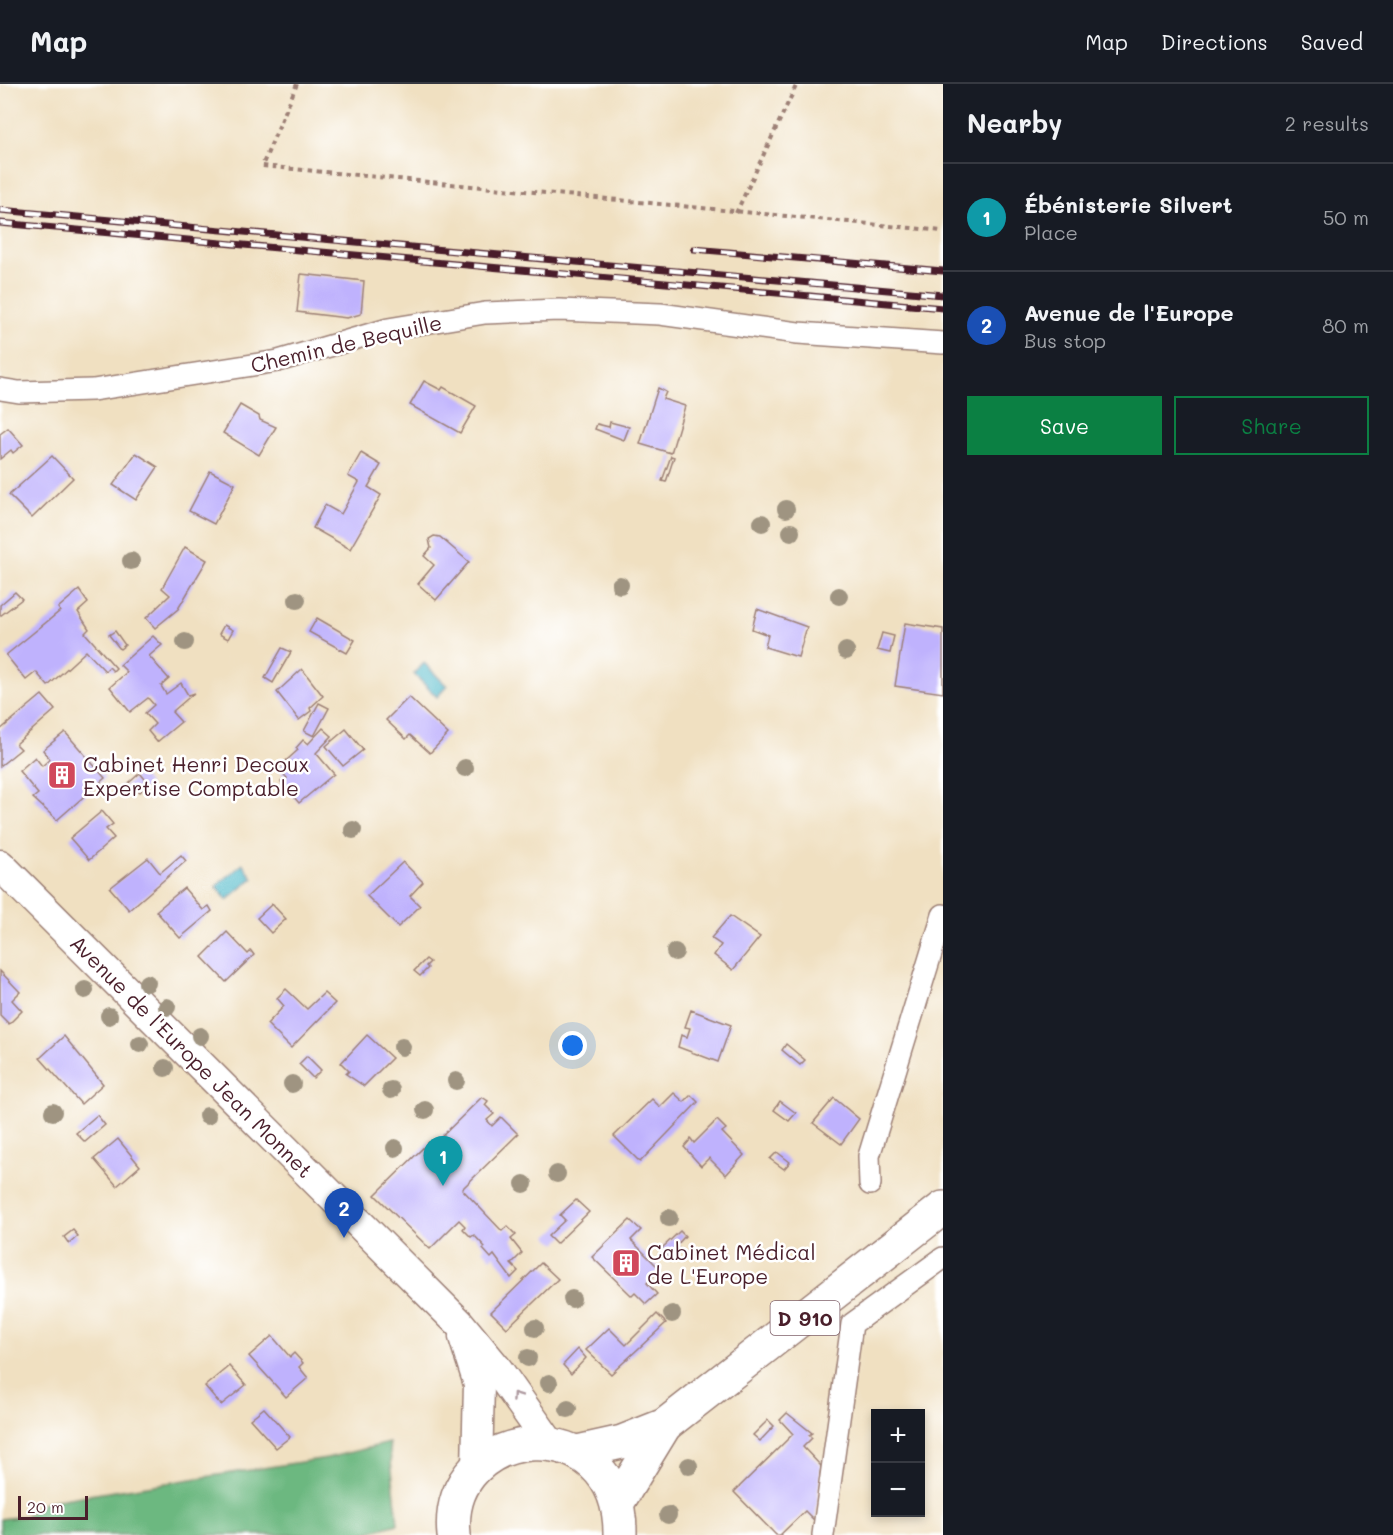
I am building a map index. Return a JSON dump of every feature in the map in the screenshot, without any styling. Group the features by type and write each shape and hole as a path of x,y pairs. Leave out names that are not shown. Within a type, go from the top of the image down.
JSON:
{"main road":[{"name":"Avenue de l'Europe Jean Monnet","path":"0,866 459,1323 563,1448"},
{"name":"D 910","path":"563,1448 622,1442 665,1425 943,1208"},
{"name":"Avenue de l'Europe Jean Monnet","path":"459,1323 479,1384 477,1468"},
{"name":"D 910","path":"623,1523 665,1425"},
{"path":"446,1532 458,1495 477,1468 501,1451 516,1445 563,1448 600,1472 623,1523"}],"street":[{"name":"Chemin de Bequille","path":"0,389 19,392 93,390 278,361 388,329 485,314 559,310 660,314 798,333 943,343"},
{"path":"870,1184 869,1156 943,915"},
{"path":"823,1535 852,1324 943,1258"}],"path":[{"path":"297,84 262,166 943,231"},
{"path":"736,213 797,84"}],"green space":[{"path":"389,1443 398,1524 359,1535 0,1535 0,1519 27,1516 44,1502 327,1458"}],"water":[{"path":"424,663 447,686 437,697 414,674"},
{"path":"243,864 253,878 227,900 216,886"}],"building":[{"path":"301,274 364,281 361,314 347,318 297,312"},
{"path":"424,381 441,390 443,387 476,406 460,433 410,405"},
{"path":"658,388 666,392 663,399 685,406 671,453 640,444"},
{"path":"240,405 259,416 260,420 276,427 259,455 223,433"},
{"path":"610,422 629,427 624,440 595,429 597,424 609,427"},
{"path":"8,428 23,445 13,453 11,450 0,459 0,434"},
{"path":"136,453 158,467 136,500 113,485"},
{"path":"361,453 381,465 368,487 381,495 350,549 313,528 325,505 341,514 359,482 348,476"},
{"path":"52,456 73,478 32,518 9,495"},
{"path":"671,456 674,457 666,482 662,481"},
{"path":"210,471 235,484 214,524 189,511"},
{"path":"434,536 440,537 469,562 436,600 418,584 434,565 424,556 431,548 429,539"},
{"path":"185,547 207,560 178,609 155,628 146,618 170,595 162,588"},
{"path":"79,590 88,603 78,612 89,629 85,633 116,668 113,671 109,667 105,671 86,651 48,686 36,672 26,680 6,655 60,611 58,608"},
{"path":"15,592 22,599 0,616 0,605"},
{"path":"757,609 807,627 798,657 765,647 768,635 752,629"},
{"path":"317,618 355,640 347,653 309,632"},
{"path":"905,623 943,629 943,693 895,686"},
{"path":"224,625 233,630 228,639 219,634"},
{"path":"115,631 125,645 120,649 109,635"},
{"path":"882,633 894,636 890,653 877,650"},
{"path":"153,636 162,645 149,656 169,679 161,686 166,694 181,683 188,695 194,693 172,712 181,722 157,742 148,731 155,724 145,713 154,705 148,698 130,712 110,687 127,672 120,665"},
{"path":"282,648 291,652 273,683 265,678"},
{"path":"302,669 323,696 310,708 311,711 299,720 277,692"},
{"path":"42,695 55,710 16,744 21,749 0,766 0,730"},
{"path":"409,697 448,734 430,753 410,735 406,739 386,720"},
{"path":"319,703 329,708 314,736 304,731"},
{"path":"323,728 332,736 316,753 334,774 299,803 281,782 287,778 278,768 298,750 296,748 303,740 308,744"},
{"path":"346,729 363,750 343,766 326,746"},
{"name":"Cabinet Henri Decoux Expertise Comptable","path":"65,732 105,778 57,820 33,798 38,794 19,771 35,757 42,766 50,759 43,750"},
{"path":"140,773 149,784 140,792 136,788 127,795 122,789"},
{"path":"102,811 113,824 106,829 114,838 89,860 70,838"},
{"path":"181,855 186,861 129,910 110,888 148,858 160,873"},
{"path":"403,862 423,882 410,896 420,906 398,927 367,896"},
{"path":"184,888 203,910 209,906 212,911 180,938 156,911"},
{"path":"272,904 286,919 271,933 257,918"},
{"path":"730,916 760,937 733,970 714,955 721,945 711,938"},
{"path":"227,932 248,954 251,951 254,955 226,982 202,957"},
{"path":"426,959 430,962 426,966 428,968 420,976 414,971"},
{"path":"0,971 20,992 12,1000 22,1011 9,1024 0,1015"},
{"path":"286,989 307,1009 324,993 335,1003 291,1048 267,1024 284,1006 277,998"},
{"path":"691,1010 731,1025 718,1062 678,1047 681,1035 687,1037 690,1028 685,1027"},
{"path":"367,1035 392,1058 364,1086 346,1074 349,1071 341,1063"},
{"path":"64,1036 103,1084 81,1104 40,1058"},
{"path":"786,1044 805,1060 800,1065 782,1050"},
{"path":"307,1056 321,1070 313,1078 299,1064"},
{"path":"674,1093 684,1102 691,1095 698,1102 640,1162 614,1136 652,1099 660,1107"},
{"path":"482,1097 488,1101 485,1105 494,1114 487,1120 492,1126 501,1117 518,1134 462,1189 502,1231 507,1226 516,1235 511,1239 522,1253 511,1264 518,1271 511,1278 494,1255 491,1258 474,1235 471,1237 463,1229 465,1226 459,1220 430,1249 375,1195 429,1142 433,1145"},
{"path":"834,1098 859,1119 841,1144 813,1123"},
{"path":"780,1101 796,1113 789,1121 774,1110"},
{"path":"97,1115 105,1125 85,1142 76,1133"},
{"path":"717,1120 726,1129 722,1132 744,1155 726,1175 709,1158 701,1166 684,1147 691,1139 694,1143"},
{"path":"118,1139 140,1166 117,1186 94,1159"},
{"path":"777,1152 790,1162 784,1169 770,1159"},
{"path":"576,1200 589,1212 556,1244 548,1236 565,1220 560,1215"},
{"name":"Cabinet Médical de L'Europe","path":"630,1220 641,1230 631,1240 660,1269 647,1283 657,1294 646,1304 635,1293 632,1296 592,1257"},
{"path":"73,1230 78,1236 69,1244 64,1237"},
{"path":"680,1231 685,1236 676,1246 680,1249 670,1259 661,1249"},
{"path":"541,1263 558,1279 507,1328 491,1312"},
{"path":"657,1314 666,1323 611,1374 586,1350 609,1328 626,1345"},
{"path":"272,1336 290,1357 294,1353 303,1363 299,1367 308,1378 286,1397 249,1356"},
{"path":"578,1349 586,1358 571,1374 563,1365"},
{"path":"229,1366 246,1385 221,1405 205,1386"},
{"path":"264,1408 290,1437 276,1448 250,1419"},
{"path":"787,1413 812,1433 809,1435 812,1438 803,1447 821,1466 815,1521 805,1511 780,1535 776,1535 734,1492 793,1434 780,1420"},
{"path":"768,1420 774,1426 760,1441 753,1435"}],"railway":[{"path":"0,210 943,295"},
{"path":"0,223 943,308"},
{"path":"694,249 943,271"}],"place":[{"name":"Cabinet Henri Decoux Expertise Comptable","path":"62,775"},
{"name":"Ébénisterie Silvert","path":"443,1186"},
{"name":"Avenue de l'Europe","path":"344,1238"},
{"name":"Cabinet Médical de L'Europe","path":"626,1263"}]}
